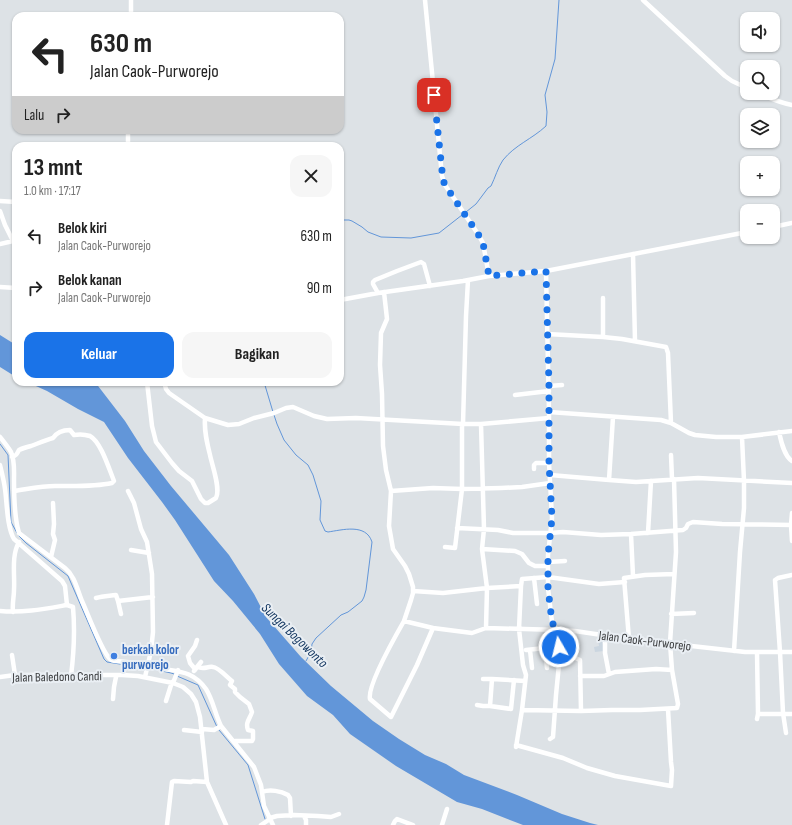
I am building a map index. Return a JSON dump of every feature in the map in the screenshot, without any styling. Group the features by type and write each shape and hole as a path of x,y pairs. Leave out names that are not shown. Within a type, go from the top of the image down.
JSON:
{"street":[{"path":"131,0 131,12"},
{"path":"425,0 442,176 445,185 483,243 489,276"},
{"path":"643,0 725,76 740,85"},
{"path":"774,100 792,105"},
{"path":"0,202 12,202"},
{"path":"0,211 12,239"},
{"path":"780,226 792,223"},
{"path":"344,299 489,276 546,271 740,233"},
{"path":"0,244 12,243"},
{"path":"633,254 635,341"},
{"path":"378,293 373,284 375,280 421,262 424,264 430,286"},
{"path":"546,271 549,463 552,518 548,564 548,588 552,622 558,630 560,654 553,737 550,739"},
{"path":"445,546 455,548 462,489 468,280"},
{"path":"0,287 12,288"},
{"path":"384,292 387,319 380,337 380,365 384,457 391,491 389,519 392,546 409,574 413,591 404,621 380,668 370,694 370,699 391,717 433,628"},
{"path":"603,298 603,337"},
{"path":"547,334 622,339 666,347 671,423"},
{"path":"515,395 562,385"},
{"path":"147,386 152,426 156,442 179,471 192,481 201,499 205,503 208,503 216,498 218,492 204,426 204,418"},
{"path":"165,386 169,393 204,418 228,425 293,407 314,416 327,419 356,418 481,424 549,418"},
{"path":"549,412 661,420 701,437 742,437 792,431"},
{"path":"609,480 613,417"},
{"path":"481,424 484,529 482,550 487,588 486,628"},
{"path":"12,457 15,456 19,450 25,447 51,439 56,434 70,430 74,434 82,434 91,437 97,442 114,481 105,485 67,487 54,486 14,490"},
{"path":"779,432 787,456 792,461"},
{"path":"0,437 11,453 14,465 14,490 19,533 71,573 92,625 104,651 111,660 177,671 192,676 201,682 211,698 221,726 235,741 254,767 258,776 264,806 273,825"},
{"path":"734,651 744,508 742,437"},
{"path":"522,710 580,711 668,709 678,707 672,670 670,643 676,552 671,455"},
{"path":"534,469 534,464 549,463"},
{"path":"0,465 10,524 14,538 62,581 65,586 67,604"},
{"path":"550,475 624,482 698,478 792,483"},
{"path":"648,533 651,481"},
{"path":"391,491 433,488 462,489 522,487 550,483"},
{"path":"128,491 134,503 141,529 147,542 152,574 153,632 146,675"},
{"path":"51,557 55,540 53,534 54,524 52,502"},
{"path":"792,513 792,541"},
{"path":"457,528 498,530 513,533 562,532 601,535 685,530 688,524 693,522 791,525"},
{"path":"631,534 633,576"},
{"path":"13,612 12,607 15,580 14,564 19,542"},
{"path":"131,550 149,553"},
{"path":"482,550 515,551 522,554 529,563 535,566 565,561"},
{"path":"629,640 624,578 645,575 674,574"},
{"path":"786,733 783,713 775,580 792,575"},
{"path":"625,582 593,584 548,577 522,579 519,629 526,675 516,746 571,760 587,768 615,776 671,786 672,770 668,709"},
{"path":"534,578 537,604"},
{"path":"413,591 443,593 521,586"},
{"path":"96,598 105,595 116,595 120,614"},
{"path":"118,601 153,597"},
{"path":"0,611 30,611 67,604 73,607 74,653 71,676"},
{"path":"671,614 694,613"},
{"name":"Jalan Caok-Purworejo","path":"404,621 433,628 472,633 486,628 575,631 629,640 670,643 744,652 792,652"},
{"path":"605,636 605,653 608,674"},
{"path":"198,640 188,656 190,663 196,668 216,668 232,681 230,685 235,692 250,706 252,712 247,721 247,726 248,730 253,731 253,741 235,741"},
{"path":"532,668 528,650 559,647"},
{"path":"545,648 546,668"},
{"path":"757,652 758,716 783,713 792,714"},
{"path":"560,654 580,660 580,711"},
{"path":"12,655 15,675"},
{"path":"192,676 201,662"},
{"path":"580,676 604,676 615,672 656,669 672,670"},
{"path":"166,701 177,671"},
{"name":"Jalan Baledono Candi","path":"0,677 15,675 146,675 173,681 187,690 196,702 200,717 207,782 226,825"},
{"path":"113,699 115,675"},
{"path":"483,679 525,681"},
{"path":"490,706 492,679"},
{"path":"477,705 511,709 514,680"},
{"path":"184,730 214,730 221,726"},
{"path":"167,825 172,782 207,782"},
{"path":"262,792 266,790 288,795 290,798 291,816"},
{"path":"442,825 447,809"},
{"path":"262,824 277,816 331,817 339,814"},
{"path":"304,816 306,825"},
{"path":"392,825 397,819 413,825"}],"shaded area":[{"path":"598,639 602,639 604,651 595,652 594,647 599,646"}],"water":[{"path":"0,335 12,342 12,374 0,367"},
{"path":"36,386 98,386 171,486 229,555 254,594 266,617 301,657 331,686 373,721 425,755 446,764 464,775 562,814 598,825 523,825 482,809 457,802 396,766 350,734 333,715 307,696 279,664 260,634 233,601 214,581 175,520 128,458 104,422"}],"waterway":[{"path":"466,212 476,204 491,186 503,160 518,146 546,126 547,112 545,95 555,59 559,0"},
{"path":"344,220 352,221 368,232 381,237 411,238 439,233 462,215"},
{"path":"265,386 273,412"},
{"name":"Sungai Bogowonto","path":"274,415 284,440 296,455 308,465 313,475 321,501 320,520 325,531 328,532 346,529 359,530 365,532 372,542 366,590 362,601 348,612 341,615 316,638 312,644 311,652 306,661"},
{"path":"0,444 8,455 11,522 17,533"},
{"path":"19,536 68,576 104,659 107,662 145,668"},
{"path":"148,668 174,674"},
{"path":"177,676 198,685 217,727"},
{"path":"219,730 248,765 265,819"}],"place":[{"name":"berkah kolor purworejo","path":"114,656"}],"route":[{"path":"434,95 443,180 483,243 489,276 546,271 549,386 549,463 552,518 548,555 548,588 552,622 558,630 559,647"}]}
